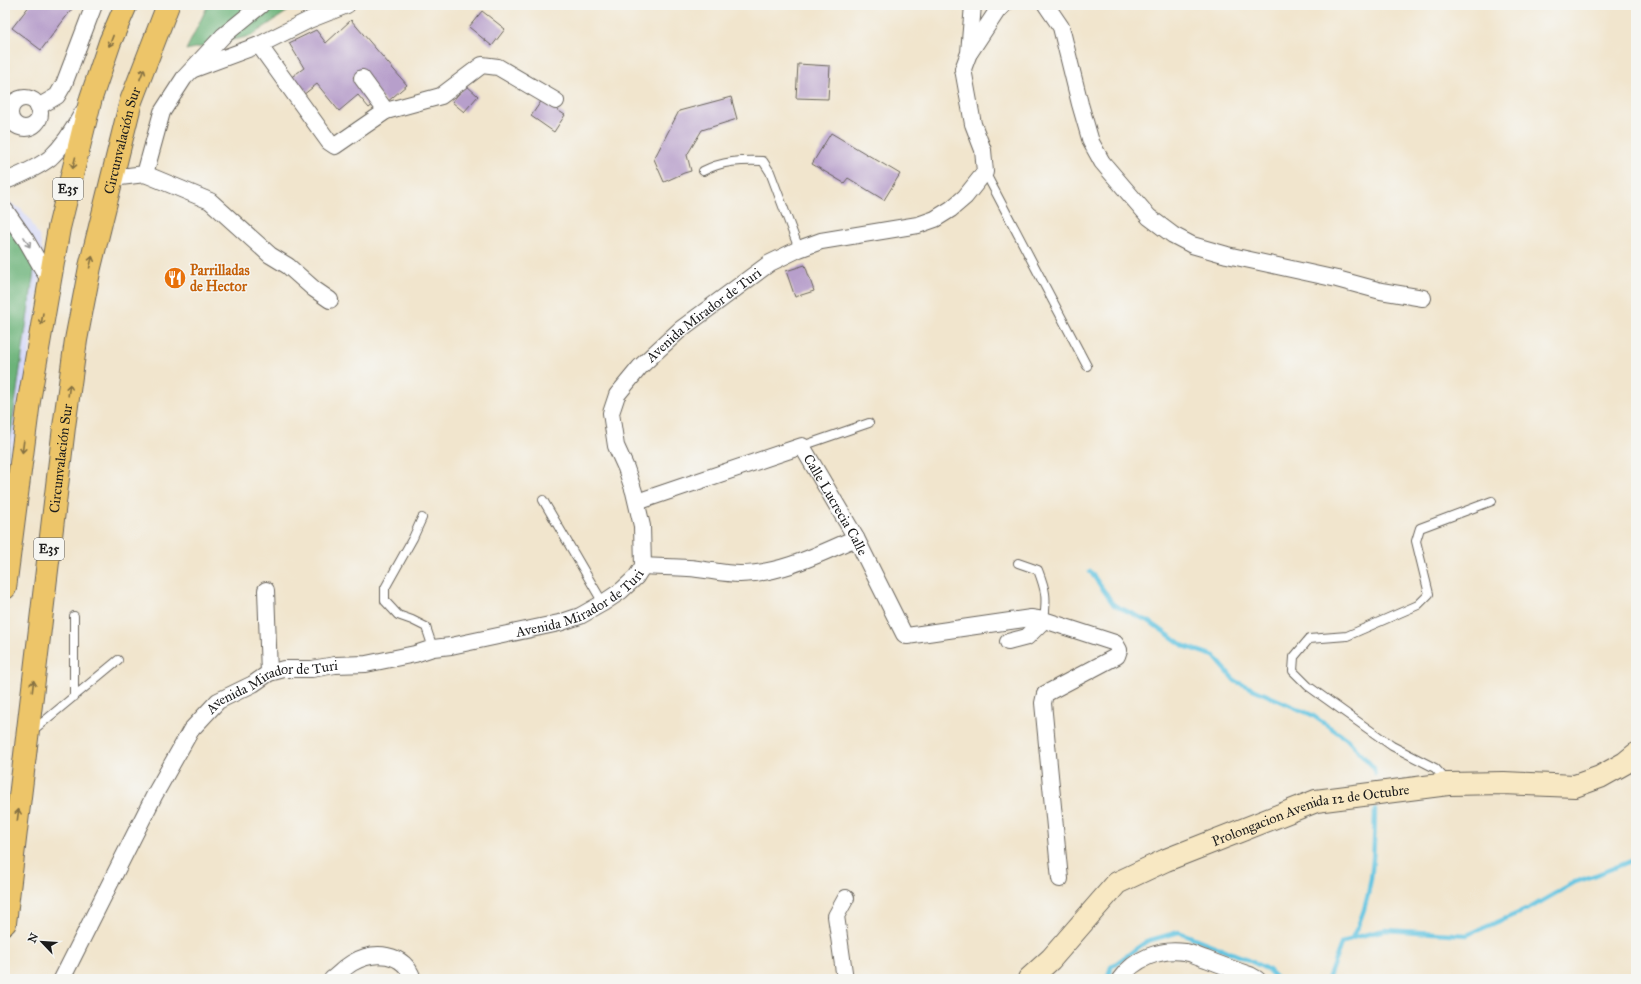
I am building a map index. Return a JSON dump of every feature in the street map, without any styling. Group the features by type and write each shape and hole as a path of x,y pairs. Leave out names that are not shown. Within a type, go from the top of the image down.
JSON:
{"highway":[{"name":"E35","path":"5,588 29,401 59,228 91,98 110,42 126,5"},
{"name":"Circunvalación Sur","path":"5,923 64,427 76,340 90,267 131,101 168,5"}],"main road":[{"name":"Prolongacion Avenida 12 de Octubre","path":"1029,979 1051,959 1117,882 1159,863 1316,801 1448,784 1504,783 1575,786 1600,777 1625,763 1636,754"}],"street":[{"path":"38,107 57,96 61,91 94,5"},
{"path":"145,174 162,112 184,78 223,36 261,5"},
{"path":"191,70 259,45 309,20 348,5"},
{"path":"969,53 973,5"},
{"path":"985,172 982,150 973,124 963,69 969,53 997,11 1003,5"},
{"path":"1046,5 1061,27 1091,142 1102,162 1149,217 1173,235 1192,245 1227,255 1337,279 1381,291 1423,298"},
{"path":"259,45 329,142 335,146 386,111 441,96 482,65 498,67 556,101"},
{"path":"362,78 386,111"},
{"path":"5,181 16,178 49,158 74,128 91,98"},
{"path":"30,99 38,107 40,113 36,123 26,128 20,127 12,120 11,108 19,100 30,99"},
{"path":"5,134 20,127"},
{"name":"Avenida Mirador de Turi","path":"62,979 140,823 191,730 218,702 253,684 269,673 284,669 312,669 335,665 366,664 415,654 433,648 451,646 558,623 580,616 621,591 636,577 643,566 642,526 637,502 626,468 616,446 611,413 617,395 640,367 681,330 770,263 799,249 821,241 918,225 935,218 951,209 965,197 985,172"},
{"path":"112,178 145,174 210,201 270,255 288,266 314,289 330,300"},
{"path":"5,210 26,240 49,280"},
{"name":"Calle Lucrecia Calle","path":"637,502 802,446 856,538 904,634 912,636 1031,618 1044,620"},
{"path":"643,566 690,568 710,572 741,574 768,571 805,561 856,538"},
{"path":"266,590 269,673"},
{"path":"1008,642 1027,637 1044,620 1115,643 1119,650 1117,656 1107,662 1045,694 1043,703 1060,879"},
{"path":"845,979 836,916 846,898"},
{"path":"1120,979 1127,969 1141,960 1154,954 1169,952 1186,952 1250,975 1257,979"},
{"path":"332,979 353,963 368,957 386,955 398,960 409,969 413,979"}],"lane":[{"path":"703,171 716,164 748,160 763,161 770,172 799,249"},
{"path":"985,172 1087,366"},
{"path":"802,446 869,423"},
{"path":"543,500 603,603"},
{"path":"1448,784 1435,768 1392,746 1308,686 1293,671 1294,657 1309,639 1348,636 1418,605 1429,594 1416,541 1420,528 1492,501"},
{"path":"422,518 413,538 385,588 386,601 398,615 412,620 426,628 433,648"},
{"path":"1018,563 1038,570 1046,590 1044,620"},
{"path":"74,616 74,697"},
{"path":"27,736 118,660"}],"shaded area":[{"path":"5,200 21,209 29,218 40,238 43,255 5,529"}],"green space":[{"path":"208,5 297,5 251,36 186,50"},
{"path":"5,211 36,257 5,475"}],"building":[{"path":"30,5 75,5 41,50 12,28"},
{"path":"659,5 669,5 667,9"},
{"path":"482,11 505,29 492,46 469,27"},
{"path":"351,20 407,85 386,103 360,71 353,77 374,104 369,108 358,95 339,111 317,84 298,99 286,81 304,68 289,43 316,30 326,43"},
{"path":"798,64 830,66 828,99 796,98"},
{"path":"466,85 478,96 464,112 452,102"},
{"path":"731,97 737,119 702,130 687,155 691,171 664,182 654,159 679,111"},
{"path":"542,100 565,115 554,132 531,116"},
{"path":"831,133 900,174 884,200 848,178 844,183 812,164"},
{"path":"805,265 814,291 795,297 786,271"}],"waterway":[{"path":"1090,571 1114,605 1150,622 1184,646 1214,656 1235,681 1312,715 1347,739 1374,768 1375,774"},
{"path":"1352,938 1365,907 1369,892 1373,859 1375,810"},
{"path":"1328,979 1341,944 1352,938 1385,930 1467,935 1530,908 1575,882 1636,859"},
{"path":"1107,979 1111,967 1147,941 1179,932 1242,957 1267,969 1277,979"}],"place":[{"name":"Parrilladas de Hector","path":"175,278"}]}
